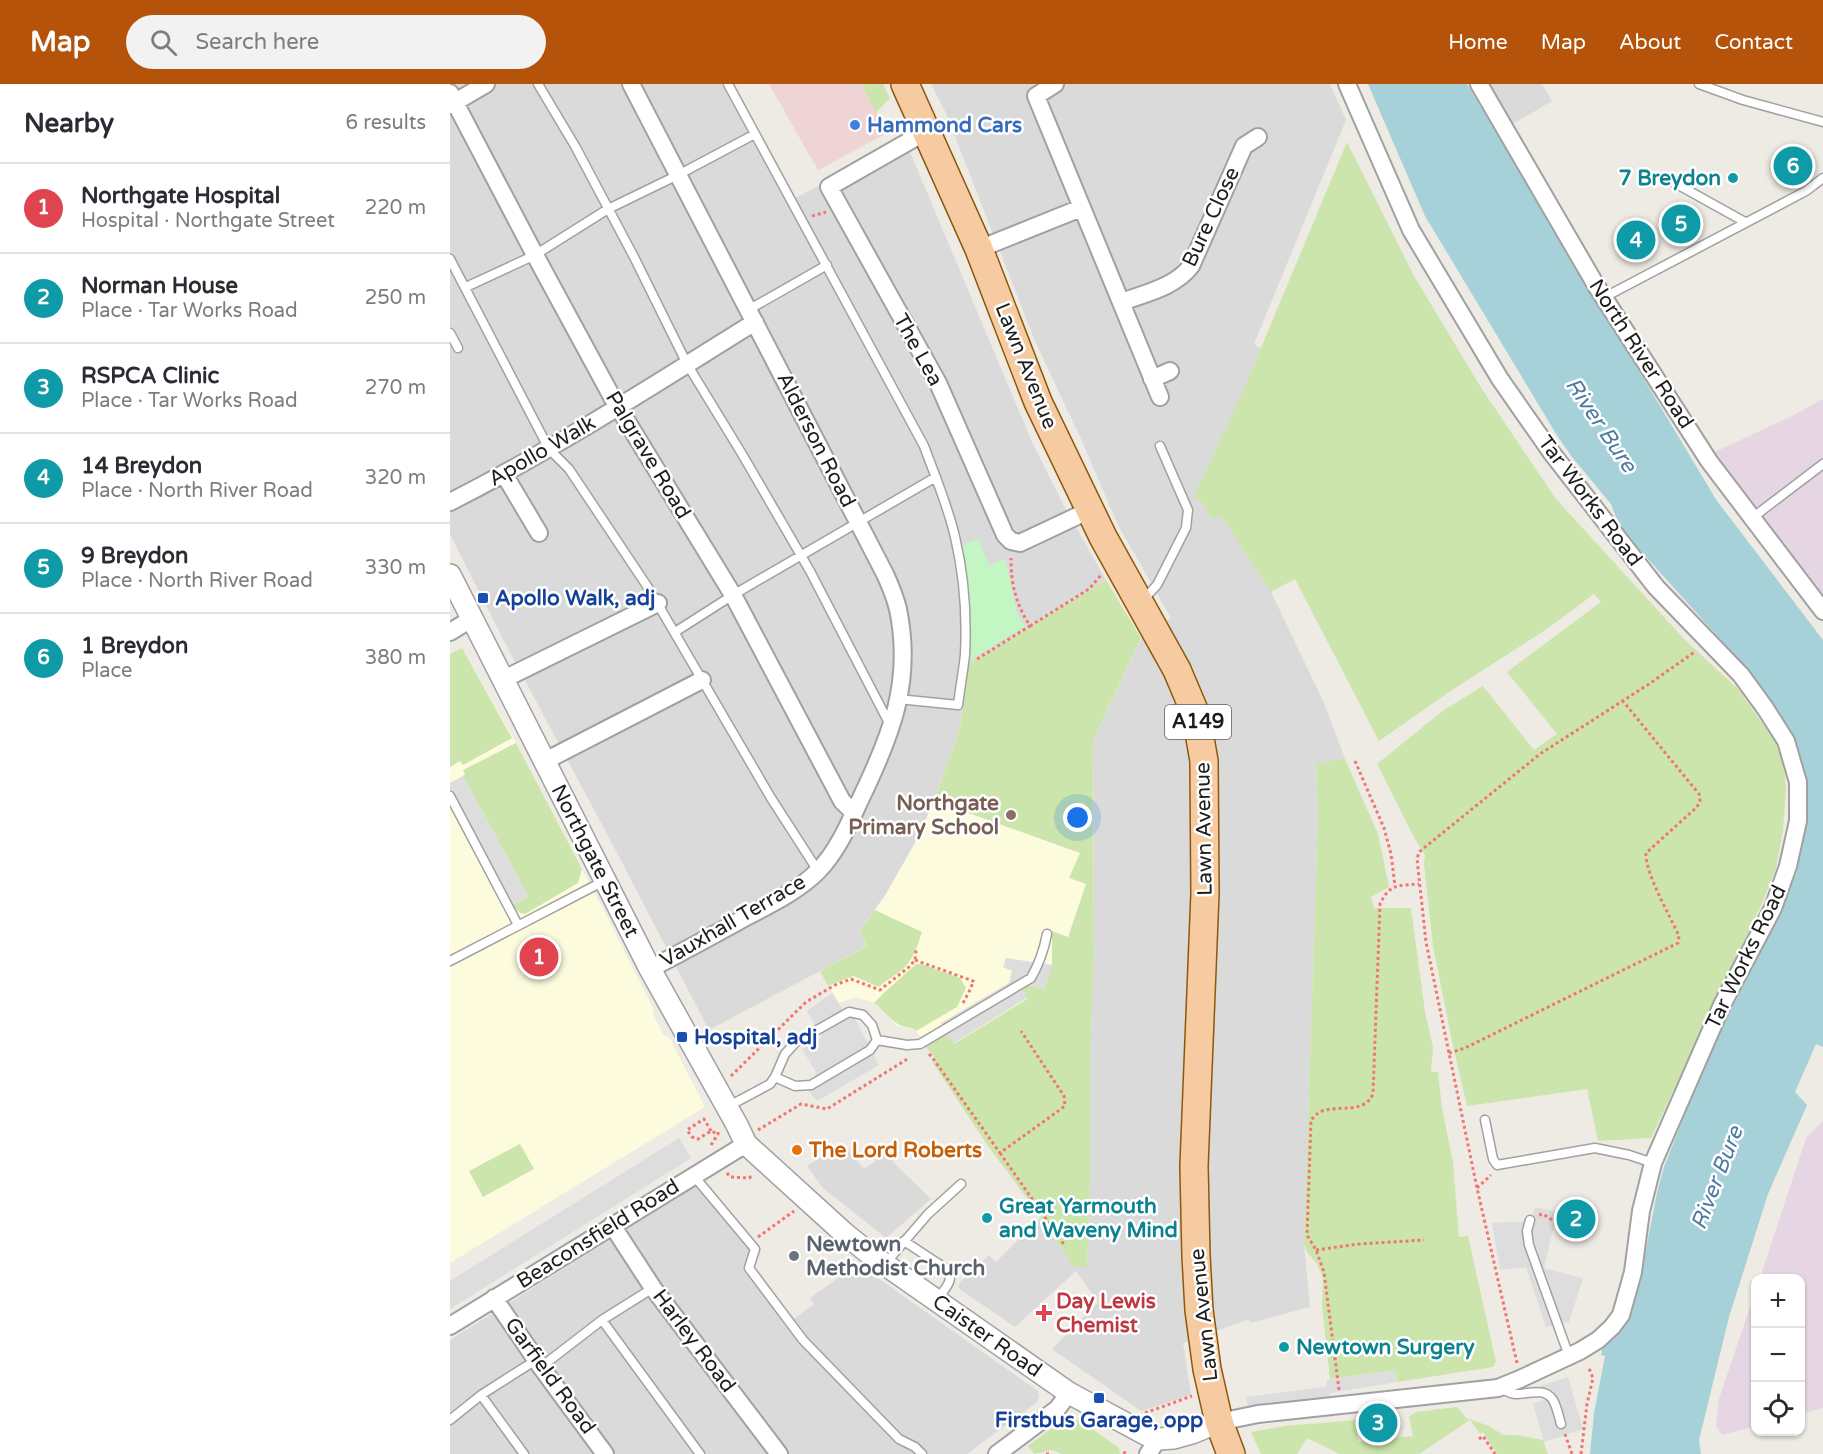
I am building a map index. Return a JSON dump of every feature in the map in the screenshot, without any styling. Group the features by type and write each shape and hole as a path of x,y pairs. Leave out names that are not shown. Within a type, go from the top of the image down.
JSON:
{"main road":[{"name":"Lawn Avenue","path":"905,84 979,249 1038,402 1090,510 1177,670 1196,715 1204,761 1205,893 1194,1166 1199,1310 1207,1370 1219,1422"},
{"name":"A149","path":"1219,1422 1231,1454"}],"street":[{"path":"452,100 486,84"},
{"name":"Alderson Road","path":"631,84 885,574 897,606 903,642 902,680 891,727 880,758 854,813"},
{"path":"1055,84 1033,90 1160,397"},
{"name":"Tar Works Road","path":"1219,1422 1258,1414 1498,1388 1575,1354 1598,1340 1612,1327 1621,1315 1633,1272 1641,1211 1653,1163 1722,1005 1773,908 1788,866 1798,821 1798,782 1786,741 1740,675 1656,587 1551,452 1500,379 1412,230 1347,84"},
{"name":"North River Road","path":"1479,84 1603,298 1709,461 1823,611"},
{"name":"Palgrave Road","path":"452,100 618,406 733,596 842,801 854,813"},
{"name":"The Lea","path":"927,131 829,187 938,383 989,502 1005,535 1011,541"},
{"name":"Bure Close","path":"1122,302 1176,281 1191,266 1244,146 1258,137"},
{"path":"979,249 1081,208"},
{"name":"Apollo Walk","path":"450,502 549,449 687,364 752,316"},
{"path":"1152,379 1170,371"},
{"path":"504,474 539,533"},
{"path":"1011,541 1020,543 1090,510"},
{"name":"Northgate Street","path":"450,575 650,969 745,1141"},
{"path":"502,680 658,603"},
{"path":"450,632 473,618"},
{"path":"543,762 702,680"},
{"name":"Vauxhall Terrace","path":"650,969 784,896 818,871 831,854 854,813"},
{"name":"Caister Road","path":"745,1141 844,1233 885,1264 1069,1393 1127,1425 1156,1447 1219,1422"},
{"name":"Beaconsfield Road","path":"450,1326 745,1141"},
{"name":"Harley Road","path":"612,1225 653,1288 779,1454"},
{"name":"Garfield Road","path":"494,1298 605,1454"},
{"path":"997,1454 1058,1409 1069,1393"}],"lane":[{"path":"538,84 575,146 687,364 801,556 891,727"},
{"path":"728,84 924,446 955,537 962,579 965,625 958,705 898,699"},
{"path":"1700,84 1743,100 1823,122"},
{"path":"466,287 535,255 608,209 755,134"},
{"path":"1664,177 1746,222"},
{"path":"1603,298 1806,191 1823,178"},
{"path":"450,259 549,449 569,469 658,603 771,798 818,871"},
{"path":"752,316 827,265"},
{"path":"450,333 458,348"},
{"path":"1140,603 1156,585 1186,528 1188,510 1160,446"},
{"path":"1752,518 1823,464"},
{"path":"675,632 936,477"},
{"path":"450,796 518,925"},
{"path":"450,961 605,880"},
{"path":"877,1040 922,1047 967,1016 1030,978 1038,965 1047,934"},
{"path":"726,1107 770,1084 785,1054 796,1042 849,1012 863,1015 872,1025 877,1040"},
{"path":"775,1077 795,1086 811,1085 870,1050 877,1040"},
{"path":"1485,1120 1493,1159 1497,1165 1595,1148 1653,1163"},
{"path":"693,1175 755,1249 749,1268 803,1340 899,1439 915,1447 922,1454"},
{"path":"885,1264 928,1214 961,1184"},
{"path":"1530,1220 1527,1232 1529,1245 1575,1354"},
{"path":"904,1241 951,1274 951,1279 938,1300"},
{"path":"450,1420 481,1395 539,1364 653,1288"},
{"path":"602,1320 700,1454"},
{"path":"1498,1388 1514,1394 1542,1392 1553,1401 1561,1424"},
{"path":"481,1395 525,1454"}],"path":[{"path":"802,220 839,207"},
{"path":"1011,541 1011,572 1016,599 1021,613 1030,626"},
{"path":"963,668 1089,589 1105,571"},
{"path":"1520,1379 1477,1188 1426,942 1417,859 1419,852 1540,754 1696,651 1706,639"},
{"path":"1449,1053 1465,1048 1674,947 1678,943 1679,936 1650,874 1646,853 1697,807 1700,801 1699,794 1622,700"},
{"path":"1355,761 1384,828 1391,854 1395,886"},
{"path":"1341,1406 1324,1272 1316,1250 1307,1235 1311,1120 1323,1110 1364,1106 1371,1100 1380,904 1386,891 1395,886 1419,884"},
{"path":"714,1086 734,1074 812,997 851,979 880,990 909,968 915,960 916,950"},
{"path":"915,960 973,979 963,1003 967,1016"},
{"path":"1000,1153 1065,1106 1064,1096 1021,1031"},
{"path":"745,1141 801,1104 826,1109 922,1047 932,1057 1065,1246"},
{"path":"711,1131 698,1139 692,1137 687,1130 704,1119 711,1131 718,1134"},
{"path":"1477,1188 1488,1179 1497,1165"},
{"path":"750,1242 795,1210"},
{"path":"1530,1220 1543,1214 1564,1228"},
{"path":"1316,1250 1424,1239"},
{"path":"1575,1354 1593,1378 1587,1404 1581,1454"},
{"path":"1143,1414 1195,1395"},
{"path":"1561,1424 1572,1454"},
{"path":"1479,1439 1483,1436 1496,1454"},
{"path":"1124,1454 1126,1449"}],"shaded area":[{"path":"450,84 724,84 788,202 905,140 1032,442 1063,504 1106,580 965,666 961,725 933,804 915,843 886,894 860,931 867,946 709,1030 450,534"},
{"path":"769,84 861,84 887,133 818,170"},
{"path":"931,84 1330,84 1346,120 1254,344 1261,349 1202,503 1213,519 1220,513 1271,592 1324,703 1345,759 1316,765 1318,815 1304,1244 1310,1307 1250,1323 1249,1319 1183,1343 1191,1395 1141,1411 1052,1349 1098,1302 1076,1271 1015,1327 958,1288 960,1282 989,1255 996,1262 1041,1217 1074,1267 1087,1266 1094,957 1093,741 1141,638 1171,618 1118,525 1035,341 945,111"},
{"path":"1487,84 1542,84 1552,101 1511,125"},
{"path":"1823,399 1823,597 1715,452"},
{"name":"Northgate Primary School","path":"1106,580 1141,638 1093,741 1094,957 937,1060 914,1028 895,1025 874,1003 856,997 839,1003 820,971 867,946 860,931 886,894 915,843 933,804 961,725 965,666"},
{"path":"462,648 516,743 602,907 653,1008 653,1014 663,1034 669,1037 705,1107 450,1263 450,654"},
{"path":"463,776 528,896 512,905 450,789 450,783"},
{"path":"1006,958 1053,965 1044,989 1031,985 1022,988 1027,998 953,1044 941,1023 1009,983 1012,971 1003,967"},
{"path":"832,993 849,1019 854,1017 879,1065 817,1101 810,1093 816,1072 802,1049 822,1036 807,1011"},
{"path":"1823,1121 1823,1408 1805,1413 1805,1274 1761,1274 1806,1138"},
{"path":"679,1138 691,1158 450,1309 450,1281"},
{"path":"844,1143 862,1167 866,1168 887,1152 895,1164 931,1199 886,1238 823,1188 807,1166"},
{"path":"702,1182 751,1250 744,1268 787,1324 814,1304 810,1298 858,1264 1038,1391 1039,1396 1036,1403 967,1454 450,1454 450,1340"},
{"path":"1535,1207 1557,1212 1544,1268 1583,1278 1569,1322 1546,1327 1526,1267 1500,1270 1492,1223 1530,1221"},
{"path":"1751,1304 1751,1427 1722,1435 1716,1426 1719,1399"},
{"path":"1396,1370 1397,1382 1330,1393 1330,1399 1248,1409 1246,1397 1324,1387 1327,1380"},
{"path":"1568,1377 1583,1429 1544,1442 1533,1404 1544,1400 1540,1386"}],"green space":[{"path":"861,84 883,84 890,98 876,113"},
{"path":"1347,142 1414,276 1480,386 1556,499 1685,640 1738,689 1775,741 1784,763 1786,790 1783,830 1776,868 1764,899 1651,1138 1598,1141 1587,1089 1467,1106 1433,946 1425,855 1377,764 1444,710 1483,686 1534,750 1557,734 1507,672 1601,602 1594,594 1544,631 1449,692 1379,741 1295,579 1271,592 1220,514 1213,519 1202,503 1194,497 1243,391"},
{"path":"978,539 989,566 1005,558 1017,613 1025,626 969,661 968,630 958,548"},
{"path":"1106,580 1141,638 1093,741 1094,957 1087,1267 1074,1267 1041,1217 988,1146 933,1063 937,1060 926,1047 947,1033 954,1044 1027,999 1022,988 1033,986 1044,989 1052,965 1052,931 1068,937 1086,884 1069,878 1080,853 943,804 933,804 961,725 965,666"},
{"path":"462,648 512,738 463,765 460,761 450,767 450,654"},
{"path":"516,743 582,869 578,883 525,914 520,913 512,905 528,896 463,776 465,769"},
{"path":"1345,759 1378,834 1389,887 1371,897 1374,908 1411,908 1425,1012 1433,1047 1431,1072 1438,1072 1442,1108 1453,1163 1459,1237 1468,1236 1496,1362 1493,1367 1397,1382 1396,1370 1330,1379 1322,1305 1323,1278 1304,1244 1318,815 1316,764"},
{"path":"875,910 922,932 911,959 903,969 879,987 853,976 828,986 820,971 867,946 860,931"},
{"path":"916,964 922,964 960,978 966,988 957,1007 916,1031 896,1023 874,1003"},
{"path":"520,1144 534,1169 483,1197 469,1171"},
{"path":"1457,1407 1466,1418 1489,1426 1503,1435 1543,1440 1548,1454 1497,1454 1483,1432 1480,1434 1470,1420 1419,1454 1340,1454 1307,1438 1297,1454 1261,1454 1251,1432 1285,1426 1357,1420 1358,1442 1413,1436 1409,1417 1416,1412"},
{"path":"1071,1418 1081,1421 1119,1448 1120,1454 1062,1454 1052,1450 1034,1454 1028,1446 1064,1419"}],"water":[{"name":"River Bure","path":"1368,84 1467,84 1717,501 1823,640 1823,1047 1816,1044 1795,1092 1807,1105 1768,1194 1729,1317 1699,1440 1701,1454 1590,1454 1594,1413 1605,1356 1601,1355 1603,1346 1607,1345 1605,1342 1629,1314 1641,1275 1664,1167 1709,1053 1778,918 1797,871 1804,828 1804,770 1791,732 1762,690 1738,659 1620,528 1611,504 1558,437 1425,216"}],"place":[{"name":"Hammond Cars","path":"855,125"},
{"name":"1 Breydon","path":"1793,166"},
{"name":"7 Breydon","path":"1733,178"},
{"name":"9 Breydon","path":"1681,224"},
{"name":"14 Breydon","path":"1636,240"},
{"name":"Apollo Walk, adj","path":"483,598"},
{"name":"Northgate Primary School","path":"1011,815"},
{"name":"Northgate Hospital","path":"539,957"},
{"name":"Hospital, adj","path":"682,1037"},
{"name":"The Lord Roberts","path":"797,1150"},
{"name":"Great Yarmouth and Waveny Mind","path":"987,1218"},
{"name":"Norman House","path":"1576,1219"},
{"name":"Newtown Methodist Church","path":"794,1256"},
{"name":"Day Lewis Chemist","path":"1044,1313"},
{"name":"Newtown Surgery","path":"1284,1347"},
{"name":"Firstbus Garage, opp","path":"1099,1398"},
{"name":"RSPCA Clinic","path":"1378,1423"}]}
